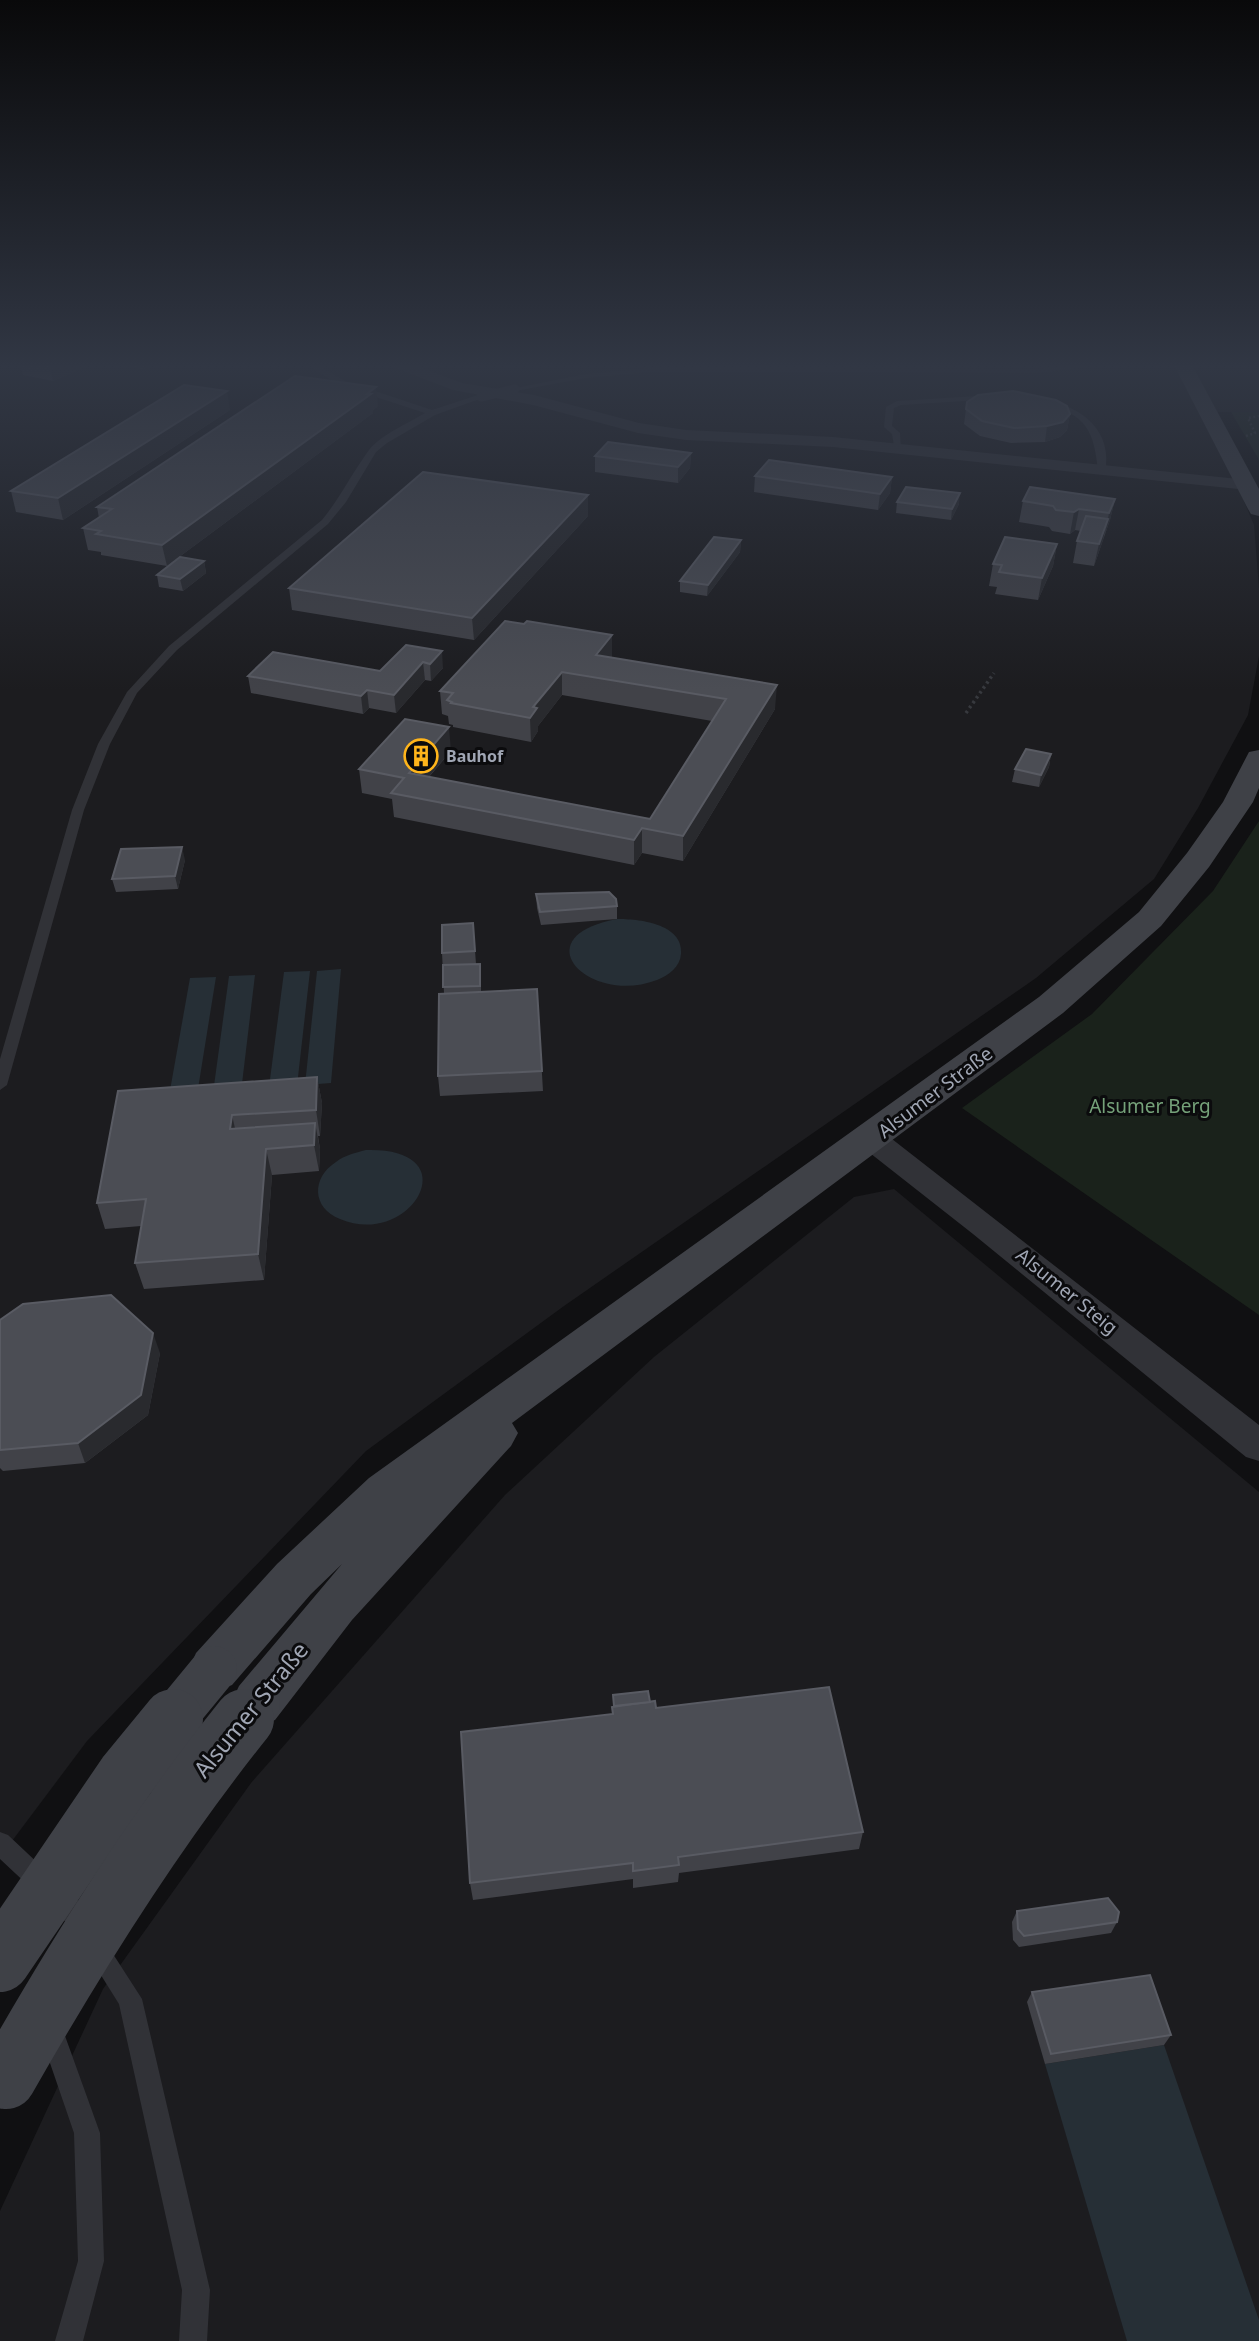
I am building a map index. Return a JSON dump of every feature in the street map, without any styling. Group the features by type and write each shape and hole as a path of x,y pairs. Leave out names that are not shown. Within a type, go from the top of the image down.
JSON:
{"street":[{"path":"1115,472 1248,485"},
{"path":"1241,472 1259,509"},
{"name":"Alsumer Straße","path":"20,1968 127,1774 214,1669 294,1579 385,1492 872,1139 1051,1005 1150,919 1198,860 1238,802 1259,758"},
{"name":"Alsumer Steig","path":"872,1139 1259,1446"},
{"name":"Alsumer Straße","path":"3,2085 71,1965 194,1781 335,1605 554,1370"}],"lane":[{"path":"0,1085 78,810 104,744 132,692 173,648 324,522 342,502 360,472"},
{"path":"0,1843 70,1909 130,1999 196,2290 193,2341"},
{"path":"0,1944 20,1968 87,2133 91,2261 69,2341"}],"path":[{"path":"966,713 994,673"}],"shaded area":[{"path":"0,472 1230,472 1254,525 1259,588 1259,656 1248,715 1198,808 1154,879 1036,978 564,1306 366,1451 87,1741 0,1857"},
{"path":"617,919 658,925 675,935 681,954 676,967 657,980 632,986 609,984 589,977 576,966 570,953 573,940 588,928"},
{"path":"341,969 331,1083 305,1085 317,971"},
{"path":"310,971 297,1086 269,1087 284,972"},
{"path":"255,975 241,1092 213,1093 229,976"},
{"path":"216,977 197,1095 169,1096 190,978"},
{"path":"366,1150 398,1153 416,1164 423,1178 419,1195 407,1210 389,1220 366,1225 331,1214 324,1208 318,1192 322,1176 328,1169 350,1154"},
{"path":"894,1189 1259,1492 1259,2341 0,2341 0,2211 103,1989 251,1783 505,1495 654,1357 854,1197"},
{"path":"1164,2045 1259,2320 1259,2341 1127,2341 1045,2064"}],"green space":[{"name":"Alsumer Berg","path":"1259,821 1259,1315 962,1108 1092,1014 1213,891"}],"building":[{"path":"42,472 99,472 58,498 11,491"},
{"path":"150,472 263,472 162,545 96,534 101,531 83,528 112,509 97,507"},
{"path":"423,472 588,495 472,618 289,588"},
{"path":"758,472 858,472 892,477 880,494 755,476"},
{"path":"906,487 960,493 952,509 897,502"},
{"path":"1030,487 1115,499 1109,513 1079,509 1074,512 1056,510 1053,506 1023,501"},
{"path":"1086,516 1108,519 1099,544 1077,541"},
{"path":"714,537 741,540 708,585 680,581"},
{"path":"1005,537 1057,544 1042,578 999,572 1002,565 993,564"},
{"path":"180,557 204,561 180,579 157,575"},
{"path":"505,621 524,624 527,621 612,635 596,655 777,685 683,836 642,828 634,840 391,793 404,778 359,769 405,719 449,727 409,773 650,819 726,699 562,672 533,707 537,708 530,718 451,703 447,700 453,693 440,691"},
{"path":"406,645 442,651 430,664 423,662 394,695 367,690 361,696 248,676 273,652 380,671"},
{"path":"1026,749 1051,754 1041,775 1015,769"},
{"path":"182,847 175,876 112,879 121,849"},
{"path":"609,892 616,899 617,906 540,912 536,894"},
{"path":"473,923 475,951 442,953 442,925"},
{"path":"480,964 480,986 443,987 443,965"},
{"path":"537,989 542,1071 438,1076 439,994"},
{"path":"317,1077 316,1110 232,1115 230,1129 315,1123 314,1145 266,1149 258,1254 135,1263 146,1199 97,1203 118,1091"},
{"path":"111,1295 153,1333 141,1395 78,1443 0,1450 0,1320 23,1304"},
{"path":"829,1687 863,1832 678,1857 679,1865 633,1871 633,1863 470,1883 461,1732 613,1714 612,1707 655,1701 656,1708"},
{"path":"648,1691 650,1702 614,1706 613,1695"},
{"path":"1108,1898 1119,1912 1117,1922 1024,1936 1018,1929 1017,1911"},
{"path":"1150,1975 1171,2035 1051,2054 1032,1992"}],"place":[{"name":"Bauhof","path":"421,756"}]}
